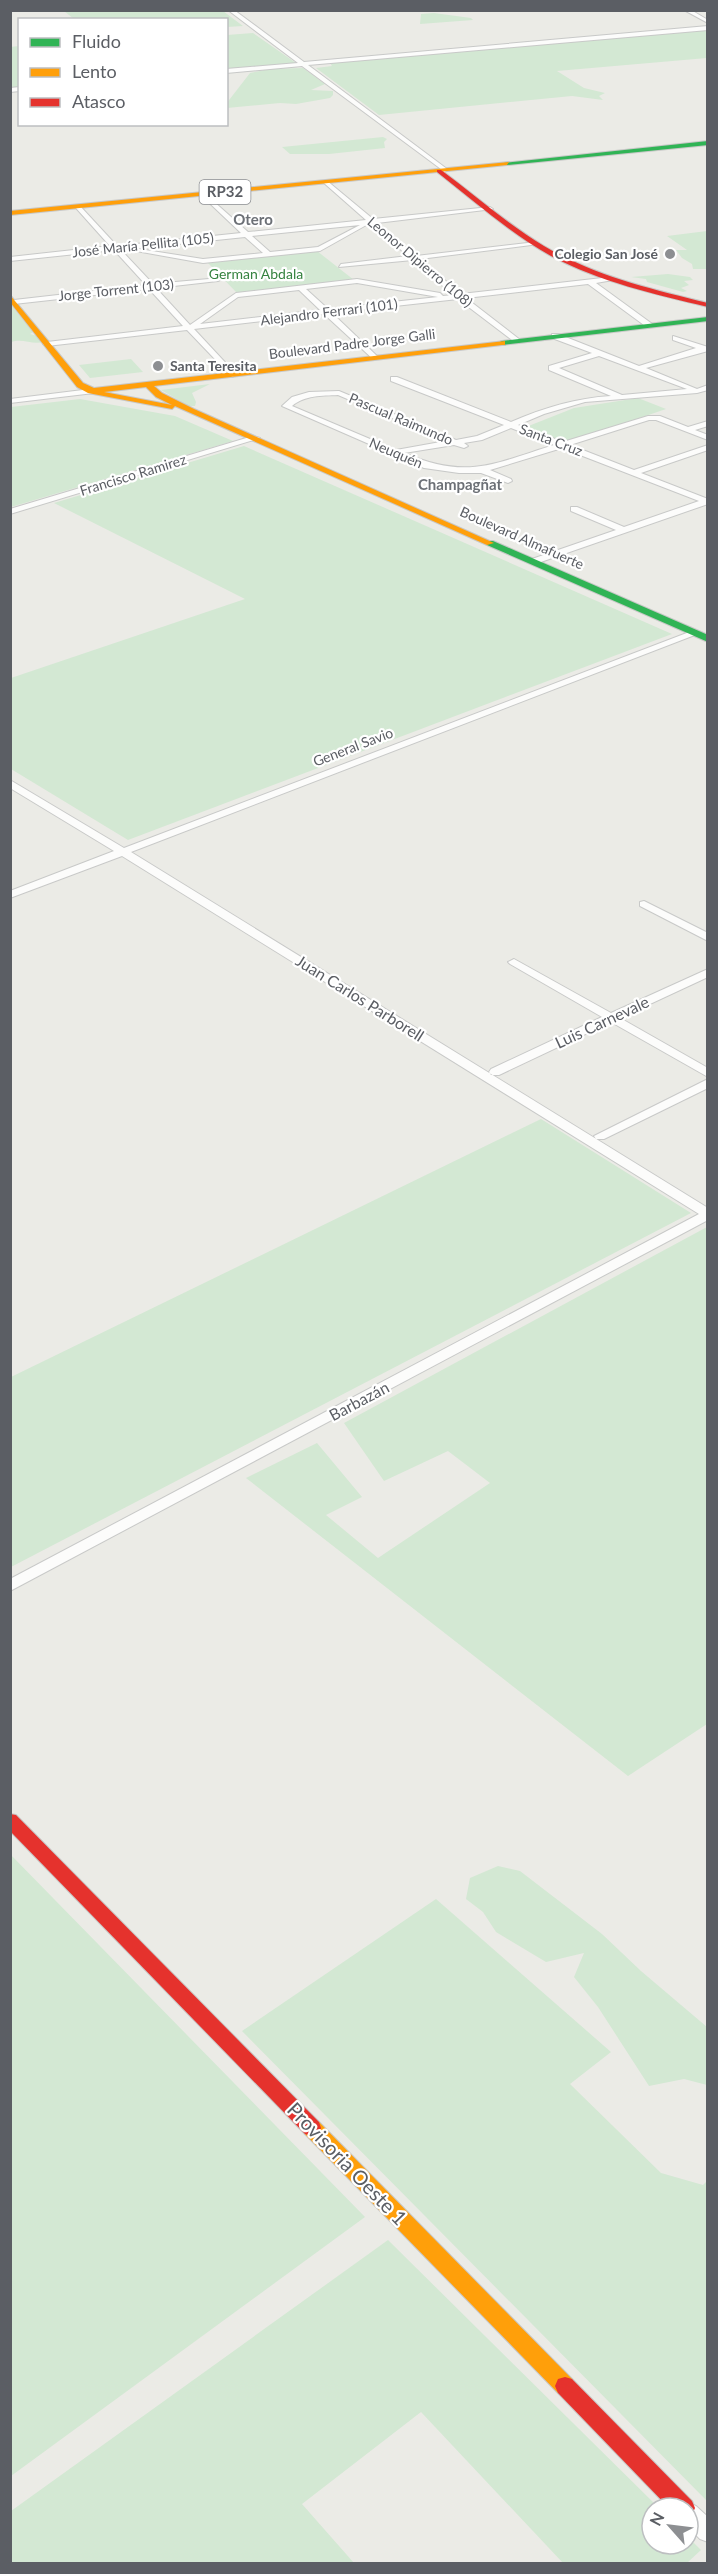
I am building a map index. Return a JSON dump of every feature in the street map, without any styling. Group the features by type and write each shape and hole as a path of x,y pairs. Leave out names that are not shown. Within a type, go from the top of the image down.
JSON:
{"main road":[{"name":"RP32","path":"10,213 708,143"},
{"path":"442,170 536,244 566,261 611,279 708,305"},
{"path":"12,299 80,385 91,391"},
{"name":"Boulevard Padre Jorge Galli","path":"91,391 708,317"},
{"name":"Boulevard Almafuerte","path":"148,384 159,395 191,411 703,633"},
{"name":"Boulevard Almafuerte","path":"91,391 191,411"},
{"name":"Provisoria Oeste 1","path":"10,1820 672,2496"}],"street":[{"path":"230,10 442,170"},
{"path":"686,10 708,22"},
{"path":"228,71 708,28"},
{"name":"Leonor Dipierro (108)","path":"326,182 413,258 516,340"},
{"path":"203,194 268,254"},
{"path":"78,207 232,375"},
{"name":"José María Pellita (105)","path":"10,259 490,209"},
{"path":"115,248 203,261 320,249 372,222"},
{"path":"341,266 536,244"},
{"path":"320,249 327,255"},
{"path":"334,260 357,281"},
{"path":"203,261 236,295"},
{"name":"Jorge Torrent (103)","path":"12,299 218,279"},
{"name":"Alejandro Ferrari (101)","path":"47,344 611,279"},
{"path":"189,328 236,295 357,281 460,297"},
{"path":"590,282 649,324"},
{"path":"301,288 374,358"},
{"path":"555,336 637,369 705,391"},
{"path":"676,338 706,349"},
{"path":"637,369 706,349"},
{"path":"597,354 552,368 621,397"},
{"name":"Santa Cruz","path":"394,379 707,501"},
{"name":"Boulevard Padre Jorge Galli","path":"10,401 91,391"},
{"path":"397,454 490,439 515,426 573,407 621,397 705,391"},
{"name":"Pascual Raimundo","path":"288,408 286,406 288,403 305,396 339,393 461,445"},
{"name":"Neuquén","path":"288,408 436,468 459,471 482,470 508,480"},
{"path":"482,470 648,418 657,418 708,438"},
{"path":"688,430 708,423"},
{"name":"Francisco Ramirez","path":"10,512 256,438"},
{"path":"633,473 708,447"},
{"path":"536,561 707,501"},
{"path":"574,509 624,530"},
{"name":"General Savio","path":"10,895 703,633"},
{"name":"Juan Carlos Parborell","path":"10,783 381,1010 708,1215"},
{"path":"644,904 708,938"},
{"path":"514,962 708,1073"},
{"name":"Luis Carnevale","path":"495,1072 708,972"},
{"path":"600,1136 708,1083"},
{"name":"Barbazán","path":"10,1586 708,1215"}],"green space":[{"path":"64,11 223,11 243,26 228,27 228,18 73,18"},
{"path":"434,13 473,20 420,24 421,14"},
{"path":"707,30 707,58 557,71 584,88 605,93 599,96 603,100 572,96 379,115 316,68 332,66 330,63"},
{"path":"253,33 296,63 228,69 228,35"},
{"path":"18,46 18,87 11,88 10,47"},
{"path":"303,68 325,84 311,90 333,91 333,95 330,98 296,104 280,103 228,108 228,101 250,73 269,69"},
{"path":"383,137 387,139 384,142 385,148 329,154 290,154 282,147"},
{"path":"707,231 707,269 693,269 692,264 682,258 676,250 687,250 667,236"},
{"name":"German Abdala","path":"317,251 354,280 240,293 236,292 208,263"},
{"path":"668,274 690,277 693,280 684,281 689,285 681,288 687,291 683,292 647,282 646,279 631,277"},
{"path":"10,304 33,332 30,334 44,342 11,342"},
{"path":"131,359 143,372 90,378 79,365"},
{"path":"210,384 192,393 196,402 195,406 189,406 161,390"},
{"path":"638,398 666,409 569,442 560,441 526,427 574,408"},
{"path":"80,399 175,416 233,441 11,507 11,407"},
{"path":"244,446 672,634 128,840 11,769 11,678 245,599 54,503"},
{"path":"541,1119 691,1213 11,1567 11,1377"},
{"path":"707,1227 707,1724 628,1776 246,1478 317,1443 362,1497 326,1515 378,1558 490,1483 448,1451 384,1481 344,1423"},
{"path":"10,1854 365,2217 11,2476 10,2476"},
{"path":"498,1866 520,1871 602,1934 641,1971 707,2027 707,2085 684,2079 649,2086 598,2007 574,1977 584,1953 546,1962 496,1932 483,1912 466,1899 470,1878"},
{"path":"436,1899 611,2052 570,2084 661,2173 703,2185 707,2181 707,2501 242,2031"},
{"path":"388,2240 647,2496 640,2496 640,2556 695,2556 687,2563 563,2563 421,2412 302,2504 354,2563 11,2563 11,2511"}],"traffic: fast":[{"path":"507,163 708,143"},
{"path":"502,343 708,319"},
{"path":"490,543 708,639"}],"traffic: slow":[{"path":"10,213 507,163"},
{"path":"10,297 80,385 98,393 172,407"},
{"path":"91,391 502,343"},
{"path":"148,384 159,395 191,411 490,543"},
{"path":"312,2128 565,2386"}],"traffic: jam":[{"path":"439,171 524,237 573,264 630,285 708,305"},
{"path":"10,1820 312,2128"},
{"path":"565,2386 672,2496"}],"place":[{"name":"Colegio San José","path":"670,254"},
{"name":"Santa Teresita","path":"158,366"}],"district":[{"name":"Otero","path":"253,220"},
{"name":"Champagñat","path":"460,485"}]}
